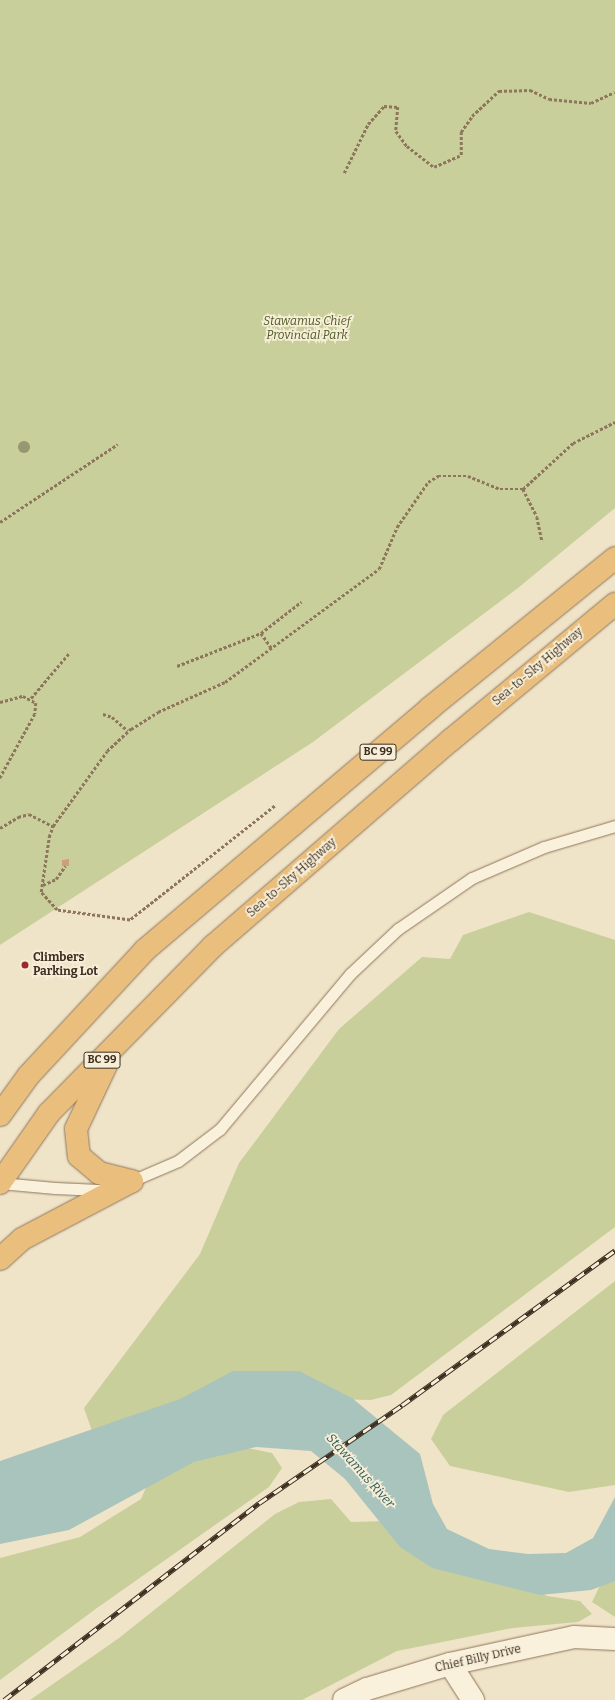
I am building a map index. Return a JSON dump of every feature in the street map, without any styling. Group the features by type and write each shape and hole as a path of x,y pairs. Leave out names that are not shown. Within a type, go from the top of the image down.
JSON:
{"highway":[{"name":"BC 99","path":"0,1115 29,1075 144,950 430,708 615,558"},
{"name":"Sea-to-Sky Highway","path":"0,1183 49,1113 213,946 445,745 615,604"},
{"path":"114,1048 76,1129 79,1156 99,1173 132,1181"},
{"path":"0,1093 29,1075"},
{"path":"0,1259 22,1239 132,1181"}],"street":[{"name":"Chief Billy Drive","path":"344,1700 367,1688 450,1664 574,1637 615,1639"},
{"path":"450,1664 473,1700"}],"lane":[{"path":"0,1183 99,1190 132,1181 178,1161 220,1129 350,974 398,929 472,878 544,847 615,826"}],"path":[{"path":"344,174 368,124 384,106 398,107 396,131 407,146 434,167 461,155 461,132 472,116 500,91 530,90 549,99 591,103 615,92"},
{"path":"57,910 41,892 49,837 53,826 98,762 128,731 158,712 225,682 272,649 366,576 379,568 397,527 428,482 438,476 468,476 500,489 522,489 573,443 615,422"},
{"path":"0,522 118,444"},
{"path":"522,489 537,517 542,541"},
{"path":"177,666 261,633 301,602"},
{"path":"261,633 272,649"},
{"path":"31,698 70,652"},
{"path":"0,702 23,696 31,698 36,703 35,714 0,778"},
{"path":"103,714 112,717 128,731"},
{"path":"0,828 18,817 29,814 53,826"},
{"path":"42,885 56,879 65,866"}],"green space":[{"name":"Stawamus Chief Provincial Park","path":"0,0 615,0 615,508 518,588 313,742 0,945"},
{"path":"529,912 615,940 615,1227 391,1395 371,1400 330,1399 93,1434 84,1408 200,1254 239,1163 339,1029 422,957 450,959 463,935"},
{"path":"615,1281 615,1485 569,1492 450,1466 431,1439 443,1415"},
{"path":"229,1444 272,1453 282,1468 269,1487 97,1608 0,1680 0,1558 80,1537 141,1499 156,1465"},
{"path":"331,1499 351,1522 386,1521 520,1579 547,1596 580,1601 592,1614 578,1622 513,1628 397,1651 302,1700 30,1700 119,1638 275,1514 299,1502"},
{"path":"615,1566 615,1617 592,1602 605,1575"}],"water":[{"name":"Stawamus River","path":"233,1371 299,1371 352,1398 420,1454 433,1504 447,1529 489,1549 528,1554 566,1553 593,1538 615,1497 615,1581 591,1590 540,1595 432,1568 400,1547 345,1479 311,1451 256,1447 194,1462 69,1530 0,1544 0,1461 180,1399"}],"building":[{"path":"69,859 69,866 62,866 62,860"}],"railway":[{"path":"4,1700 259,1503 402,1405 615,1250"}],"place":[{"name":"Climbers Parking Lot","path":"25,965"}]}
